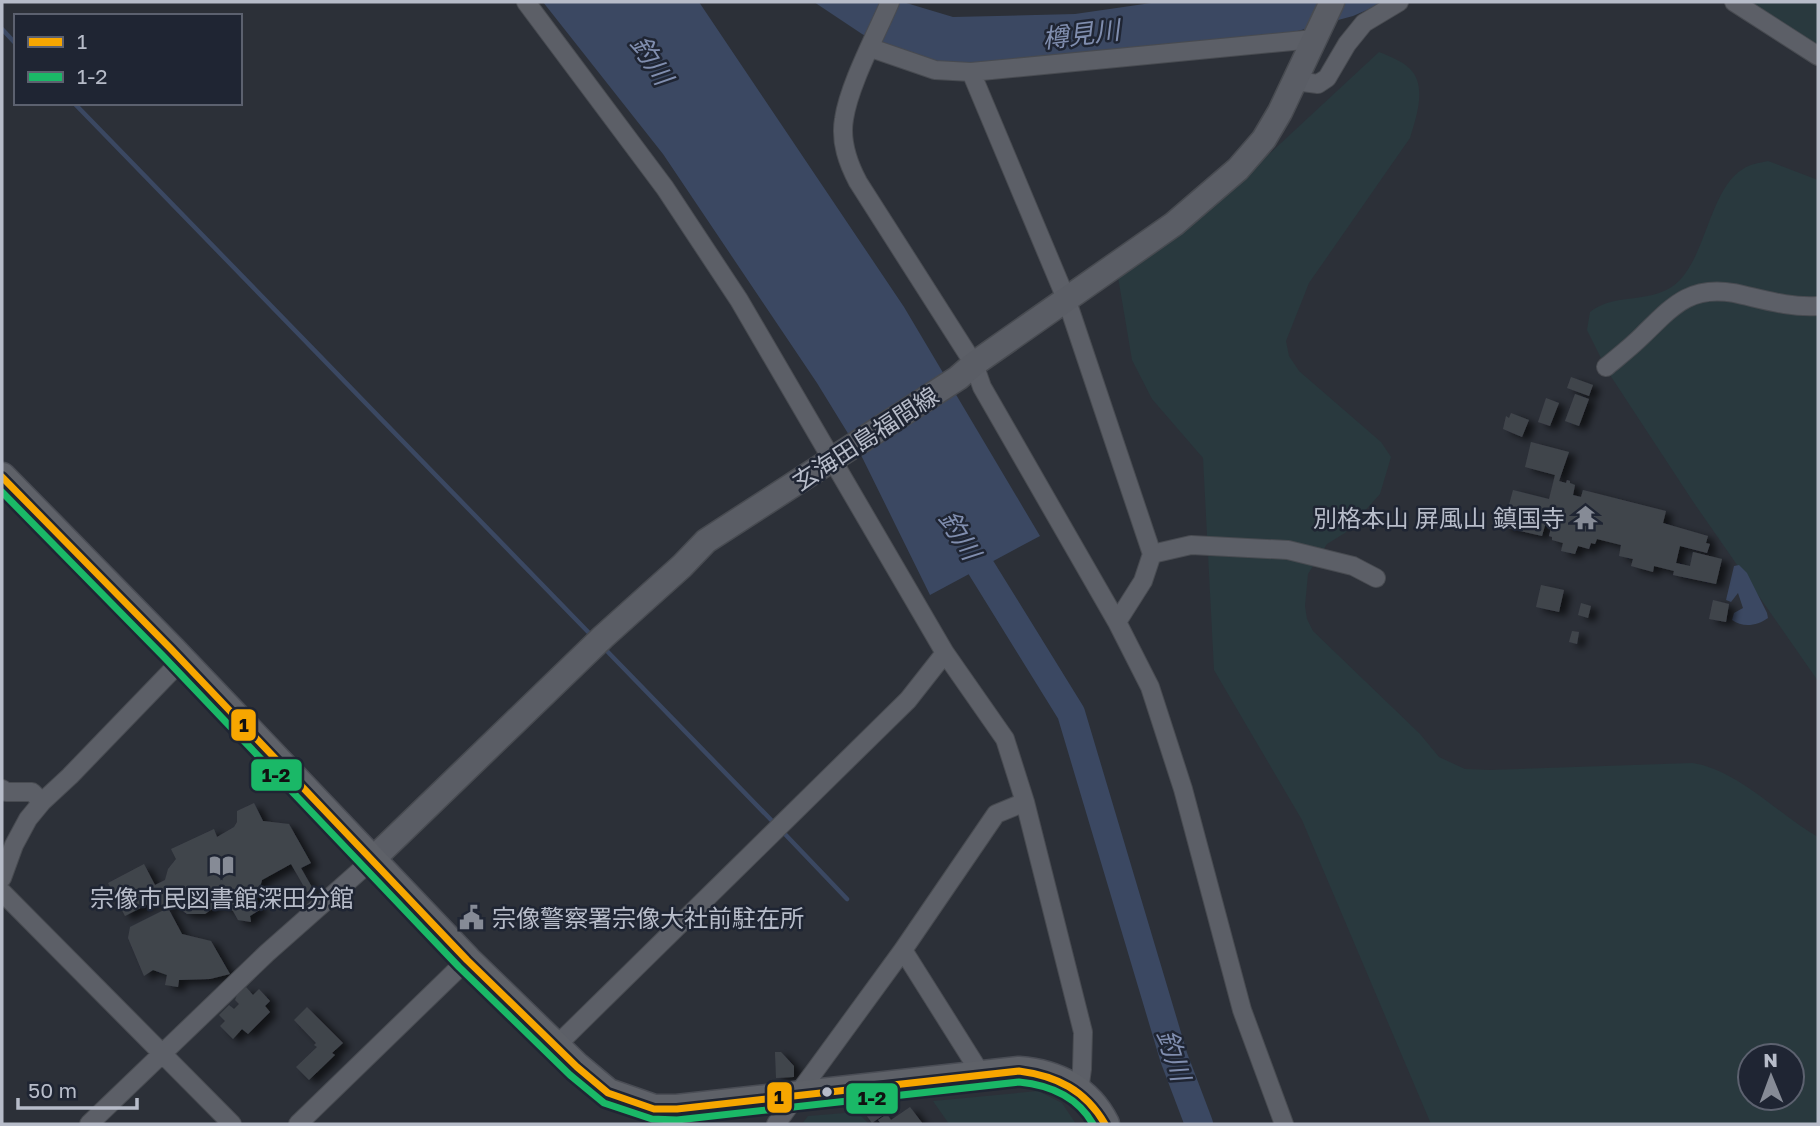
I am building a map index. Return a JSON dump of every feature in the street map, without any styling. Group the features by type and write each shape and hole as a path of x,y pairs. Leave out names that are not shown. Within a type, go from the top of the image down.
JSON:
{"main road":[{"name":"玄海田島福間線","path":"371,861 706,541 958,378 974,364 1174,224 1238,169 1264,139 1280,112 1332,2"},
{"path":"2,477 467,960 608,1093 654,1109 677,1109 981,1074 1040,1072 1079,1091 1090,1101 1105,1124"}],"street":[{"path":"526,2 672,199 739,300 840,456 945,653 1005,740 1025,802 1083,1032 1079,1091"},
{"path":"890,2 850,95 843,120 844,143 849,163 858,182 974,364 982,387 1117,622 1150,687 1165,727 1242,1010 1284,1124"},
{"path":"1295,81 1318,84 1327,78 1346,44 1364,23 1399,2"},
{"path":"1734,2 1818,56"},
{"path":"873,43 935,70 971,72 1316,34"},
{"path":"971,72 1067,301 1152,554 1143,581 1117,622"},
{"path":"1605,368 1675,304 1688,296 1715,290 1783,304 1818,306"},
{"path":"1152,554 1192,545 1288,550 1353,566 1376,578"},
{"path":"556,1046 908,700 945,653"},
{"path":"2,878 28,819 42,802 181,661"},
{"path":"2,789 6,792 32,792 42,802"},
{"path":"776,1124 903,950 996,814 1025,802"},
{"path":"89,1124 267,953 371,861"},
{"path":"2,892 232,1124"},
{"path":"903,950 981,1074"},
{"path":"298,1124 467,960"}],"shaded area":[{"path":"1753,2 1818,2 1818,57 1778,28"},
{"path":"1379,52 1403,63 1415,75 1419,102 1410,138 1309,283 1286,341 1289,356 1299,371 1381,442 1391,457 1380,494 1345,533 1327,544 1308,574 1305,606 1307,619 1313,631 1420,734 1439,757 1465,769 1692,763 1709,767 1741,783 1818,837 1818,1124 1431,1124 1302,820 1214,670 1203,458 1152,399 1132,360 1118,277 1199,219"},
{"path":"1768,161 1818,180 1818,681 1694,503 1608,372 1587,330 1590,312 1600,306 1659,293 1680,280 1697,253 1723,190 1743,169"},
{"path":"1038,1091 1062,1103 1076,1124 949,1124 933,1101"},
{"path":"857,1112 869,1124 802,1124 808,1116"}],"water":[{"path":"543,2 699,2 904,307 1040,536 930,595 860,453 817,383 663,154"},
{"name":"樽見川","path":"814,2 903,2 953,17 1075,14 1158,2 1385,2 1353,16 1290,33 1018,61 947,63 889,48 862,34"},
{"path":"1739,565 1747,573 1767,613 1768,618 1759,623 1745,625 1732,620 1734,613 1743,608 1738,593 1731,602 1726,600 1734,566"}],"building":[{"path":"1571,377 1593,385 1589,396 1567,388"},
{"path":"1575,394 1589,399 1579,426 1565,421"},
{"path":"1546,398 1559,403 1550,426 1538,422"},
{"path":"1511,413 1529,420 1522,437 1503,429 1506,416 1509,418"},
{"name":"別格本山 屏風山 鎮国寺","path":"1531,442 1569,452 1559,481 1566,483 1567,480 1575,485 1573,495 1581,497 1583,490 1666,511 1663,523 1708,536 1706,543 1710,544 1707,553 1680,546 1676,563 1690,566 1693,552 1722,559 1716,584 1673,575 1674,571 1654,566 1653,572 1631,566 1633,559 1619,556 1621,545 1597,539 1595,544 1591,543 1589,549 1578,546 1575,554 1561,551 1563,543 1552,540 1549,536 1552,524 1546,522 1542,536 1503,527 1513,490 1549,499 1555,475 1525,467"},
{"path":"1541,585 1564,590 1559,612 1536,607"},
{"path":"1713,600 1729,604 1726,622 1709,619"},
{"path":"1581,603 1591,606 1588,618 1578,615"},
{"path":"1572,631 1579,632 1577,644 1569,642"},
{"path":"254,803 263,821 289,824 311,863 301,868 313,889 307,892 291,864 262,880 256,902 261,909 250,916 251,922 238,920 233,911 219,904 205,914 187,914 172,903 167,906 182,934 211,941 230,974 210,979 179,980 178,987 165,985 167,975 153,970 144,976 128,938 130,927 164,910 158,899 125,916 108,883 144,864 155,885 165,880 168,869 176,859 171,849 214,829 217,837 234,827 237,811"},
{"path":"246,987 253,995 259,989 270,1001 265,1006 270,1012 248,1034 242,1029 233,1039 220,1026 225,1021 219,1015 229,1005 234,1009 239,1004 235,1000 237,995"},
{"path":"307,1007 343,1043 332,1053 335,1055 309,1080 296,1067 317,1047 314,1045 316,1043 294,1020"},
{"path":"775,1052 781,1052 794,1066 794,1077 776,1078"},
{"path":"873,1105 882,1116 872,1123 864,1112"},
{"path":"910,1107 923,1124 881,1124 878,1120 887,1114 891,1120"}],"waterway":[{"path":"2,29 14,42"},
{"path":"76,105 593,637"},
{"name":"釣川","path":"962,537 1071,713 1174,1058 1199,1124"},
{"path":"604,648 776,825"},
{"path":"782,831 847,899"}],"transit line":[{"name":"1","path":"2,477 172,650 467,960 577,1067 608,1093 654,1109 677,1109 1019,1071 1046,1077 1069,1087 1088,1102 1105,1124"},
{"name":"1-2","path":"2,492 164,657 459,967 570,1075 604,1103 652,1119 677,1120 1019,1082 1052,1089 1071,1099 1093,1124"}],"place":[{"name":"別格本山 屏風山 鎮国寺","path":"1585,517"},
{"name":"宗像市民図書館深田分館","path":"222,866"},
{"name":"宗像警察署宗像大社前駐在所","path":"472,917"}]}
